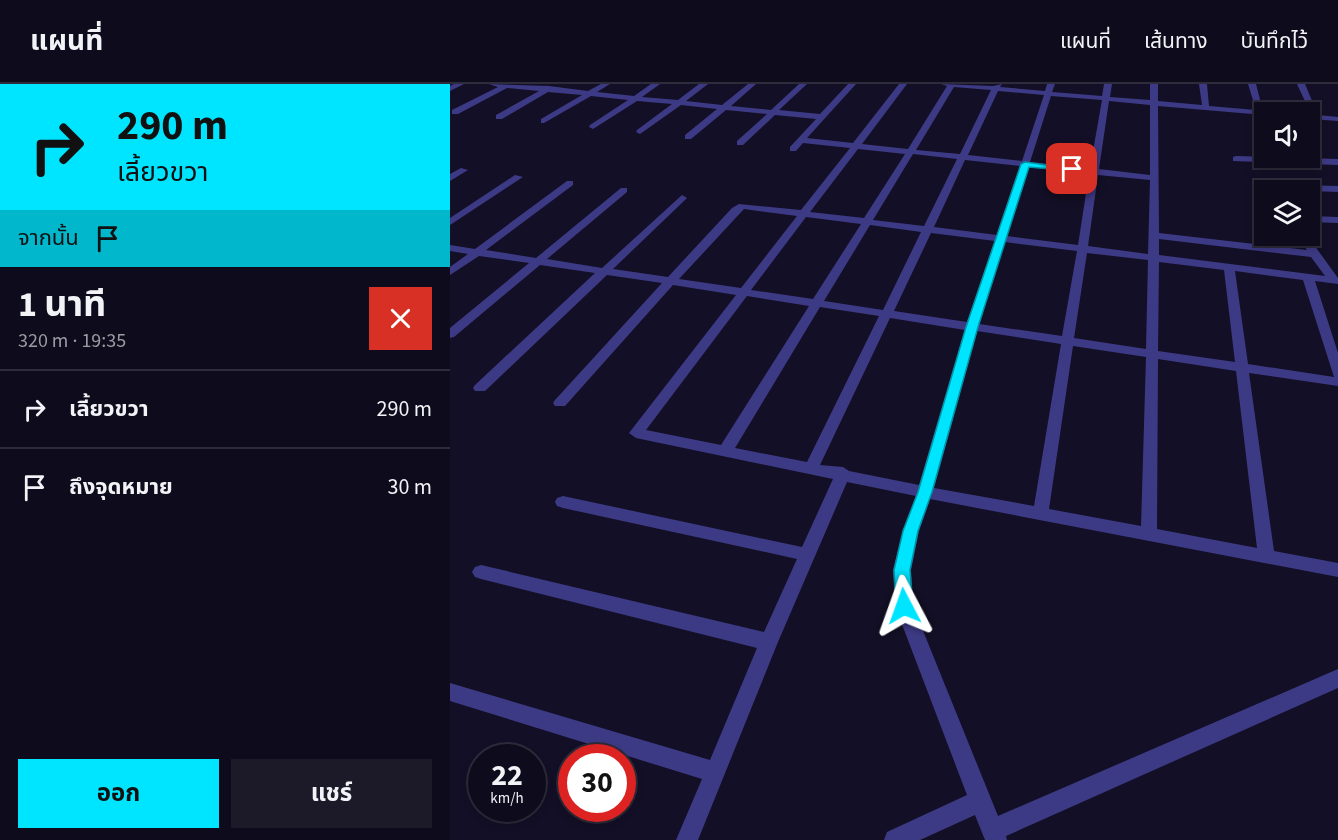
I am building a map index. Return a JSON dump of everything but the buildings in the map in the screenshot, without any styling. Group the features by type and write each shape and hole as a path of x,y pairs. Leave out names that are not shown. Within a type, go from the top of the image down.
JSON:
{"street":[{"path":"450,89 460,84"},
{"path":"493,84 822,117"},
{"path":"499,117 557,84"},
{"path":"544,122 606,84"},
{"path":"593,127 656,84"},
{"path":"640,132 704,84"},
{"path":"688,137 752,84"},
{"path":"740,143 802,84"},
{"path":"793,149 852,84"},
{"path":"903,84 636,433 843,473 925,492 1041,512 1338,570"},
{"path":"945,84 1049,89 1106,98 1254,112"},
{"path":"726,450 952,84"},
{"path":"1041,512 1108,84"},
{"path":"1149,533 1155,178 1154,84"},
{"path":"1203,84 1206,108"},
{"path":"1252,84 1258,102"},
{"path":"1301,84 1307,102"},
{"path":"455,112 508,85"},
{"path":"812,467 996,86"},
{"path":"1049,89 972,327 925,492 911,531 902,570 904,606 994,835 1338,678"},
{"path":"1320,118 1338,119"},
{"path":"801,140 1155,178"},
{"path":"1236,159 1338,162"},
{"path":"450,178 464,170"},
{"path":"450,222 518,177"},
{"path":"450,272 570,183"},
{"path":"1320,189 1338,189"},
{"path":"450,334 624,190"},
{"path":"480,388 682,198"},
{"path":"560,403 735,210 742,206 1336,280"},
{"path":"1320,219 1338,220"},
{"path":"1154,235 1315,254"},
{"path":"1309,246 1336,280"},
{"path":"450,248 1338,382"},
{"path":"1229,267 1266,556"},
{"path":"1308,277 1338,374"},
{"path":"687,840 769,642 843,473"},
{"path":"563,502 808,555"},
{"path":"481,572 769,642"},
{"path":"450,692 715,772"},
{"path":"896,840 979,801"}],"route":[{"path":"904,606 902,570 911,531 925,492 972,327 1025,164 1072,169"}]}
